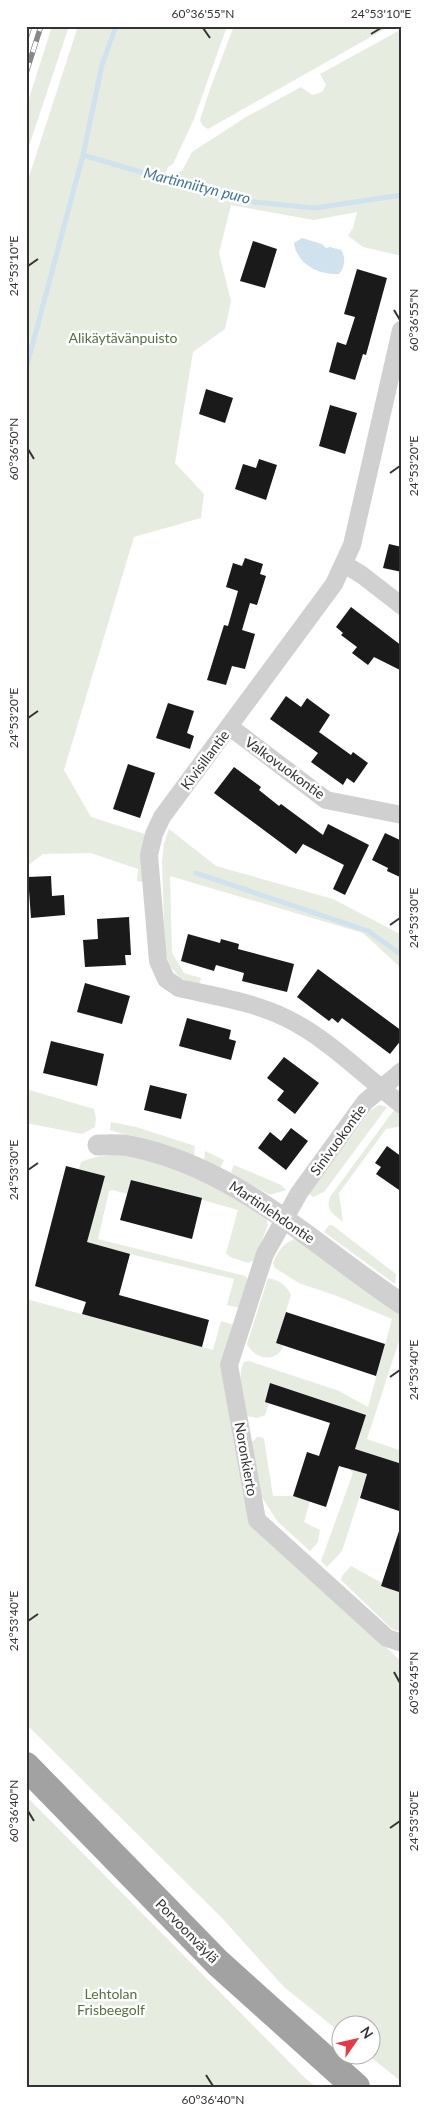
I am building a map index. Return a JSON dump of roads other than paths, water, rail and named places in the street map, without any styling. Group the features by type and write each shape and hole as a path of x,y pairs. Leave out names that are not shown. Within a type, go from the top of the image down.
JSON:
{"highway":[{"name":"Porvoonväylä","path":"26,1766 218,1963 356,2087"}],"street":[{"name":"Kivisillantie","path":"401,330 394,399 352,545 344,564 334,584 162,817 154,834 149,855 158,961 166,980 179,988 270,1010 300,1025 363,1072 402,1105"},
{"path":"344,564 362,575 402,606"},
{"name":"Valkovuokontie","path":"230,727 326,800 402,815"},
{"name":"Sinivuokontie","path":"286,1219 308,1181 365,1102 402,1071"},
{"name":"Martinlehdontie","path":"98,1144 127,1145 186,1164 232,1184 286,1219 402,1304"},
{"name":"Noronkierto","path":"286,1219 265,1254 229,1365 258,1520 387,1638 402,1644"}],"water":[{"path":"302,238 322,244 326,248 330,247 341,250 344,262 339,274 324,273 304,262 299,257 294,243"}],"waterway":[{"path":"26,369 83,155 102,65 116,26"},
{"name":"Martinniityn puro","path":"83,155 235,200 315,208 402,195"},
{"path":"196,873 368,931 402,955"}],"railway":[{"path":"26,38 30,26"},
{"path":"26,73 41,26"}],"park label":[{"name":"Alikäytävänpuisto","path":"123,338"},
{"name":"Lehtolan Frisbeegolf","path":"111,2002"}]}
